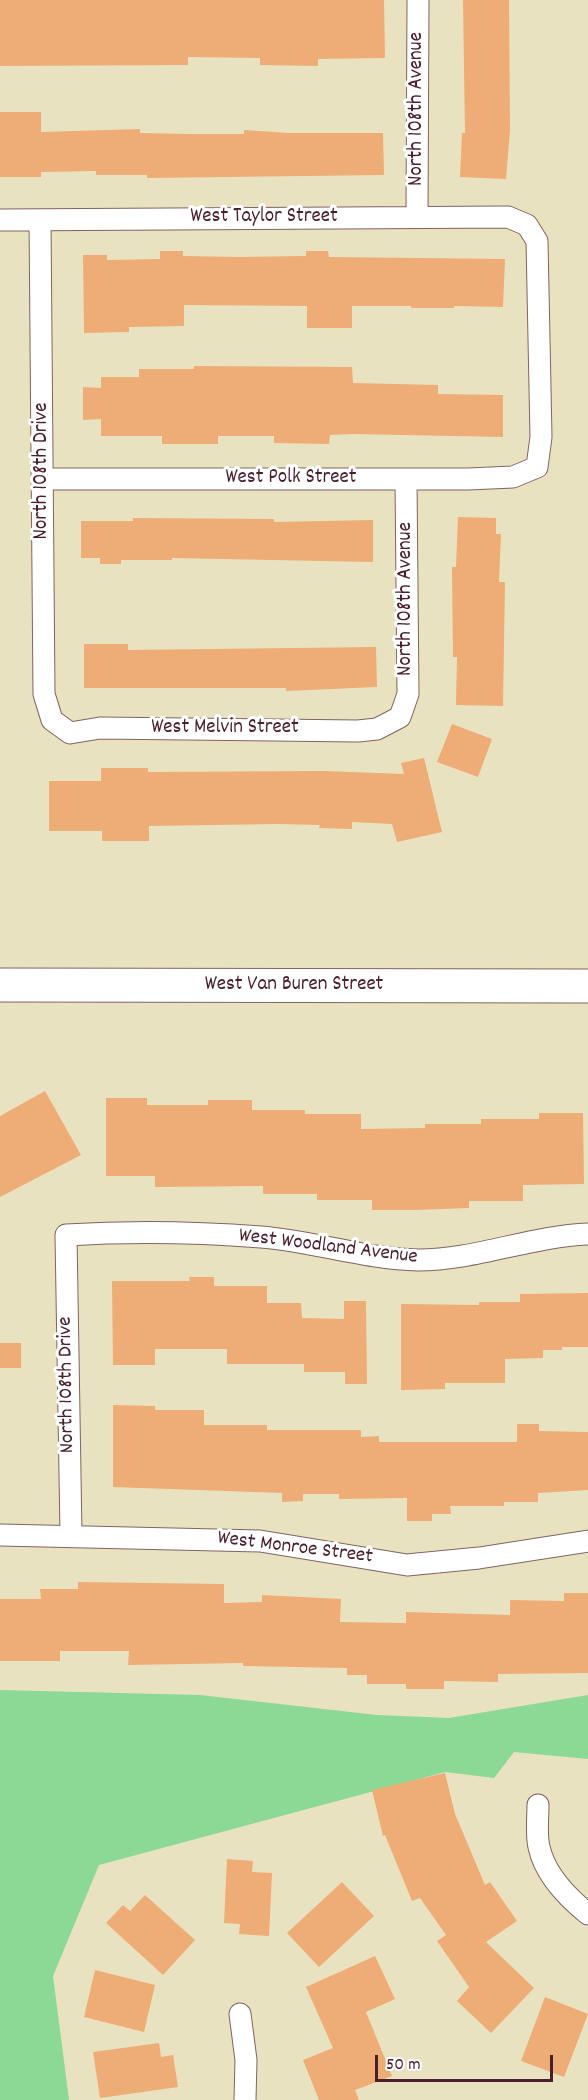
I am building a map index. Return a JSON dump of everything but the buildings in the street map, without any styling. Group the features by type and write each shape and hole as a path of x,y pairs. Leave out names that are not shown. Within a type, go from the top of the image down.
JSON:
{"main road":[{"name":"West Van Buren Street","path":"0,985 588,986"}],"street":[{"name":"North 108th Avenue","path":"417,217 418,0"},
{"name":"West Taylor Street","path":"0,220 508,217 527,225 537,241 541,437 537,467"},
{"name":"North 108th Drive","path":"40,220 44,694 52,720"},
{"name":"West Polk Street","path":"43,479 513,477 537,467"},
{"name":"North 108th Avenue","path":"400,717 408,694 406,479"},
{"name":"West Melvin Street","path":"52,720 70,733 100,728 358,730 376,729 400,717"},
{"name":"West Woodland Avenue","path":"66,1235 117,1232 262,1237 416,1260 447,1259 588,1234"},
{"name":"North 108th Drive","path":"66,1235 71,1535"},
{"name":"West Monroe Street","path":"0,1535 260,1541 407,1565 479,1558 588,1541"},
{"path":"538,1805 539,1847 551,1874 568,1897 588,1914"},
{"path":"240,2014 246,2060 245,2100"}],"green space":[{"path":"0,1690 200,1695 377,1715 449,1718 588,1695 588,1759 514,1752 494,1778 445,1772 99,1865 53,1976 69,2100 0,2100"}]}
